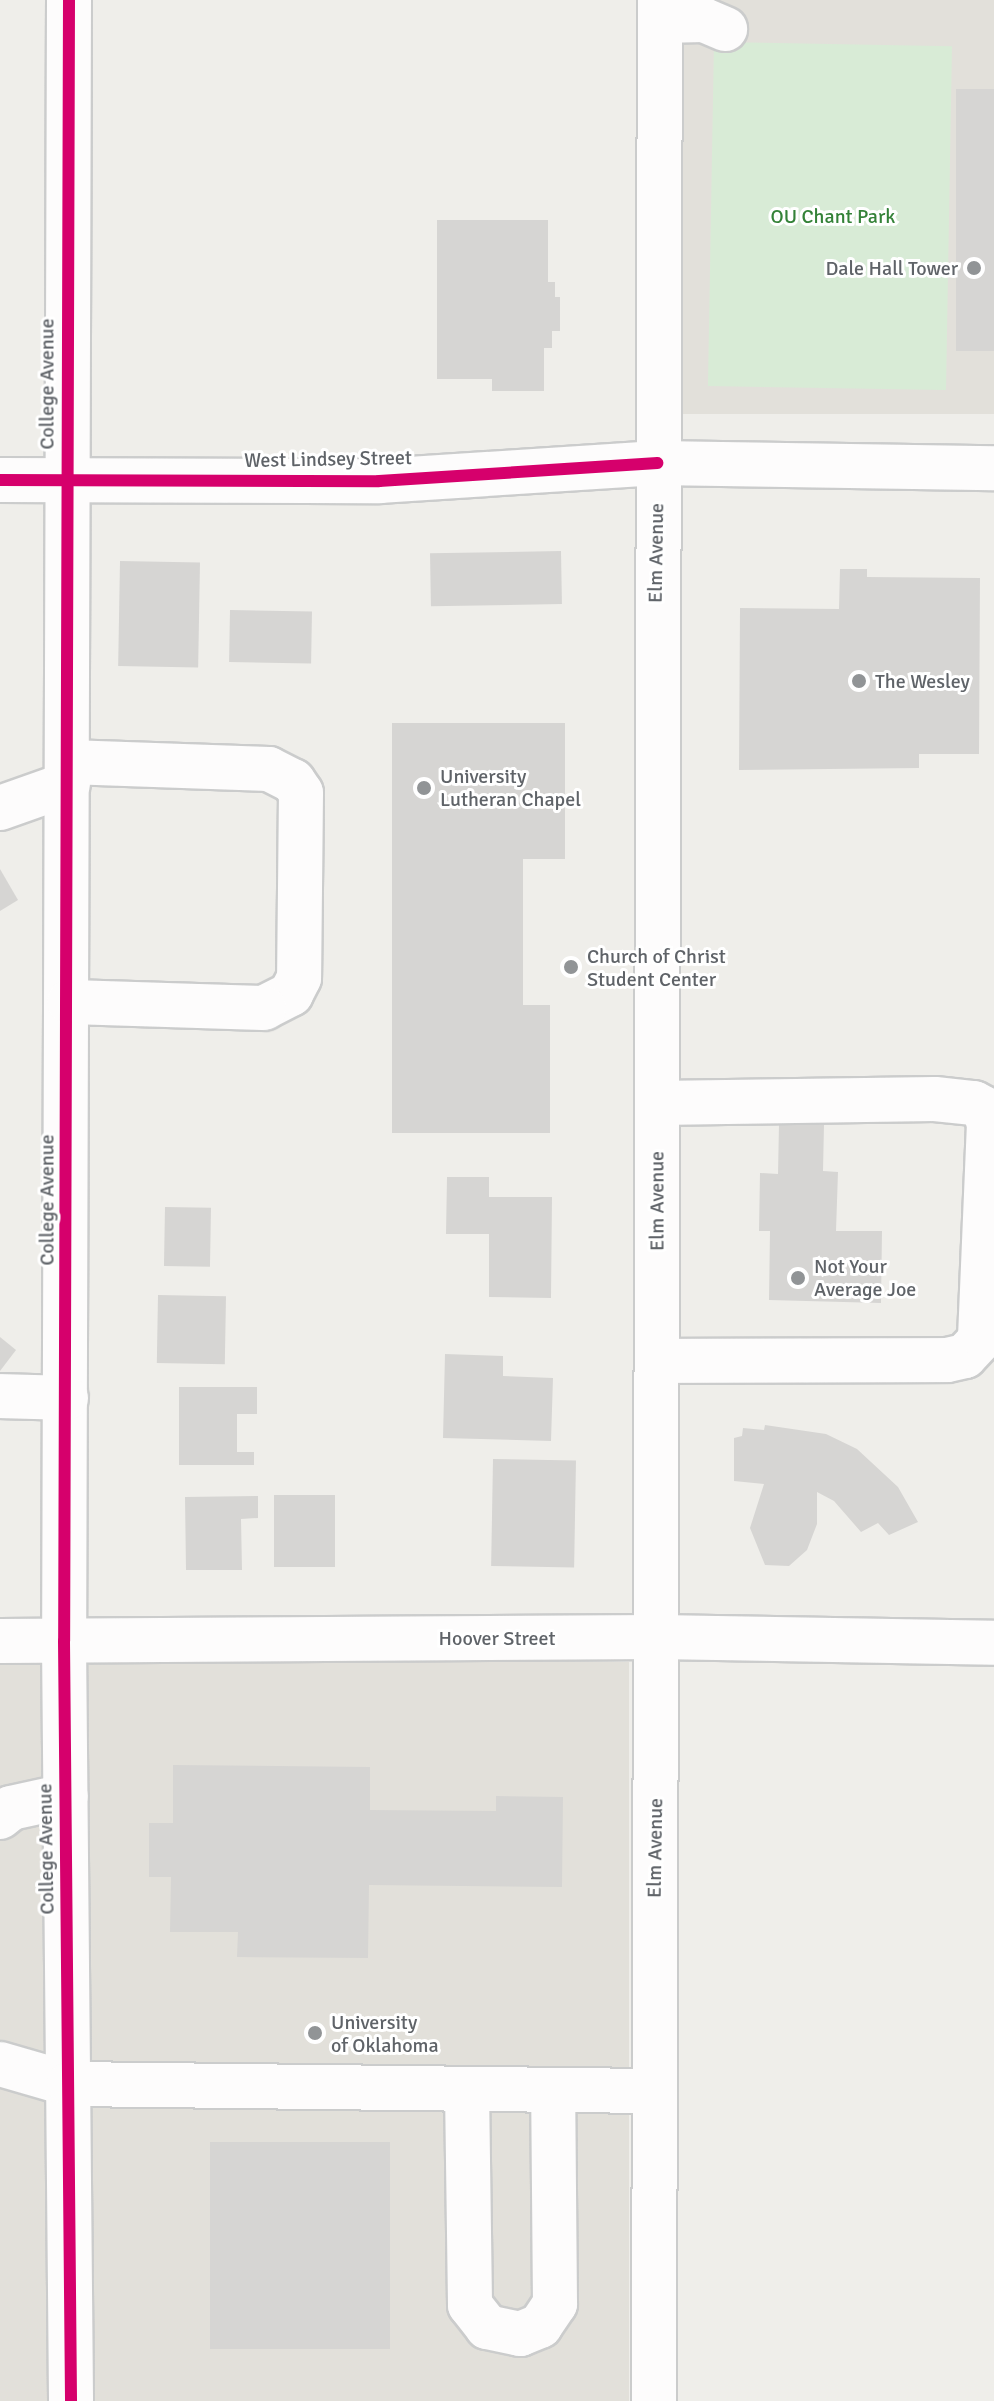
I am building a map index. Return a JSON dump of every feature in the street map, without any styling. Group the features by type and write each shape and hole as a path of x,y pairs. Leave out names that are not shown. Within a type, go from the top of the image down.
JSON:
{"street":[{"name":"College Avenue","path":"69,0 66,480 69,1002 64,1641 71,2401"},
{"path":"660,11 704,20 725,29"},
{"name":"Elm Avenue","path":"654,2383 660,11"},
{"name":"West Lindsey Street","path":"0,480 379,481 657,463 994,468"},
{"path":"0,808 68,773 269,769 293,781 301,793 299,978 291,994 264,1008 69,1002"},
{"path":"657,1103 935,1099 974,1103 983,1108 989,1123 980,1340 965,1356 947,1360 658,1361"},
{"path":"0,1396 66,1398"},
{"name":"Hoover Street","path":"0,1641 658,1637 994,1643"},
{"path":"0,1817 11,1808 66,1796"},
{"path":"0,2064 69,2084 653,2091"},
{"path":"467,2089 470,2305 487,2327 520,2334 540,2326 555,2304 553,2090"}],"shaded area":[{"name":"OU Chant Park","path":"680,0 994,0 994,414 680,414"},
{"name":"University of Oklahoma","path":"0,1662 629,1662 629,2401 0,2401"}],"green space":[{"name":"OU Chant Park","path":"714,42 952,46 946,390 708,386"}],"building":[{"name":"Dale Hall Tower","path":"956,89 994,89 994,351 956,351"},
{"path":"437,220 548,220 548,282 555,282 555,297 560,297 560,331 552,331 552,348 544,348 544,391 492,391 492,379 437,379"},
{"path":"561,551 562,604 431,606 430,553"},
{"path":"120,561 200,562 198,667 118,666"},
{"name":"The Wesley","path":"840,569 867,569 867,577 980,578 979,754 919,754 919,768 739,770 740,608 839,609"},
{"path":"230,610 312,611 311,663 229,662"},
{"path":"392,723 565,723 565,859 523,859 523,1005 550,1005 550,1133 392,1133"},
{"path":"0,869 18,900 0,911"},
{"path":"779,1124 824,1125 823,1171 838,1172 836,1231 882,1231 881,1303 769,1300 770,1231 759,1231 760,1173 778,1174"},
{"path":"447,1177 489,1177 489,1197 552,1197 551,1298 489,1297 489,1234 446,1234"},
{"path":"165,1207 211,1208 210,1267 164,1266"},
{"path":"158,1295 226,1296 225,1364 157,1363"},
{"path":"0,1337 16,1350 0,1371"},
{"path":"445,1354 503,1356 503,1376 553,1378 551,1441 443,1438"},
{"path":"179,1387 257,1387 257,1414 237,1414 237,1452 254,1452 254,1465 179,1465"},
{"path":"765,1425 826,1434 857,1449 898,1487 918,1522 889,1535 878,1523 861,1532 834,1501 817,1492 817,1524 807,1550 789,1566 765,1565 750,1528 764,1484 734,1481 734,1438 742,1436 743,1428 764,1430"},
{"path":"493,1459 576,1460 574,1567 491,1566"},
{"path":"274,1495 335,1495 335,1567 274,1567"},
{"path":"258,1496 258,1518 241,1519 242,1570 186,1570 185,1497"},
{"path":"173,1765 370,1767 370,1810 496,1811 496,1796 563,1797 562,1887 369,1885 368,1958 237,1957 238,1932 170,1932 171,1877 149,1877 149,1823 173,1823"},
{"path":"210,2142 390,2142 390,2349 210,2349"}],"cycle path":[{"path":"69,0 64,1641 71,2401"},
{"path":"0,480 379,481 657,463"}],"place":[{"name":"Dale Hall Tower","path":"974,268"},
{"name":"The Wesley","path":"859,681"},
{"name":"University Lutheran Chapel","path":"424,788"},
{"name":"Church of Christ Student Center","path":"571,967"},
{"name":"Not Your Average Joe","path":"798,1278"},
{"name":"University of Oklahoma","path":"315,2033"}]}
